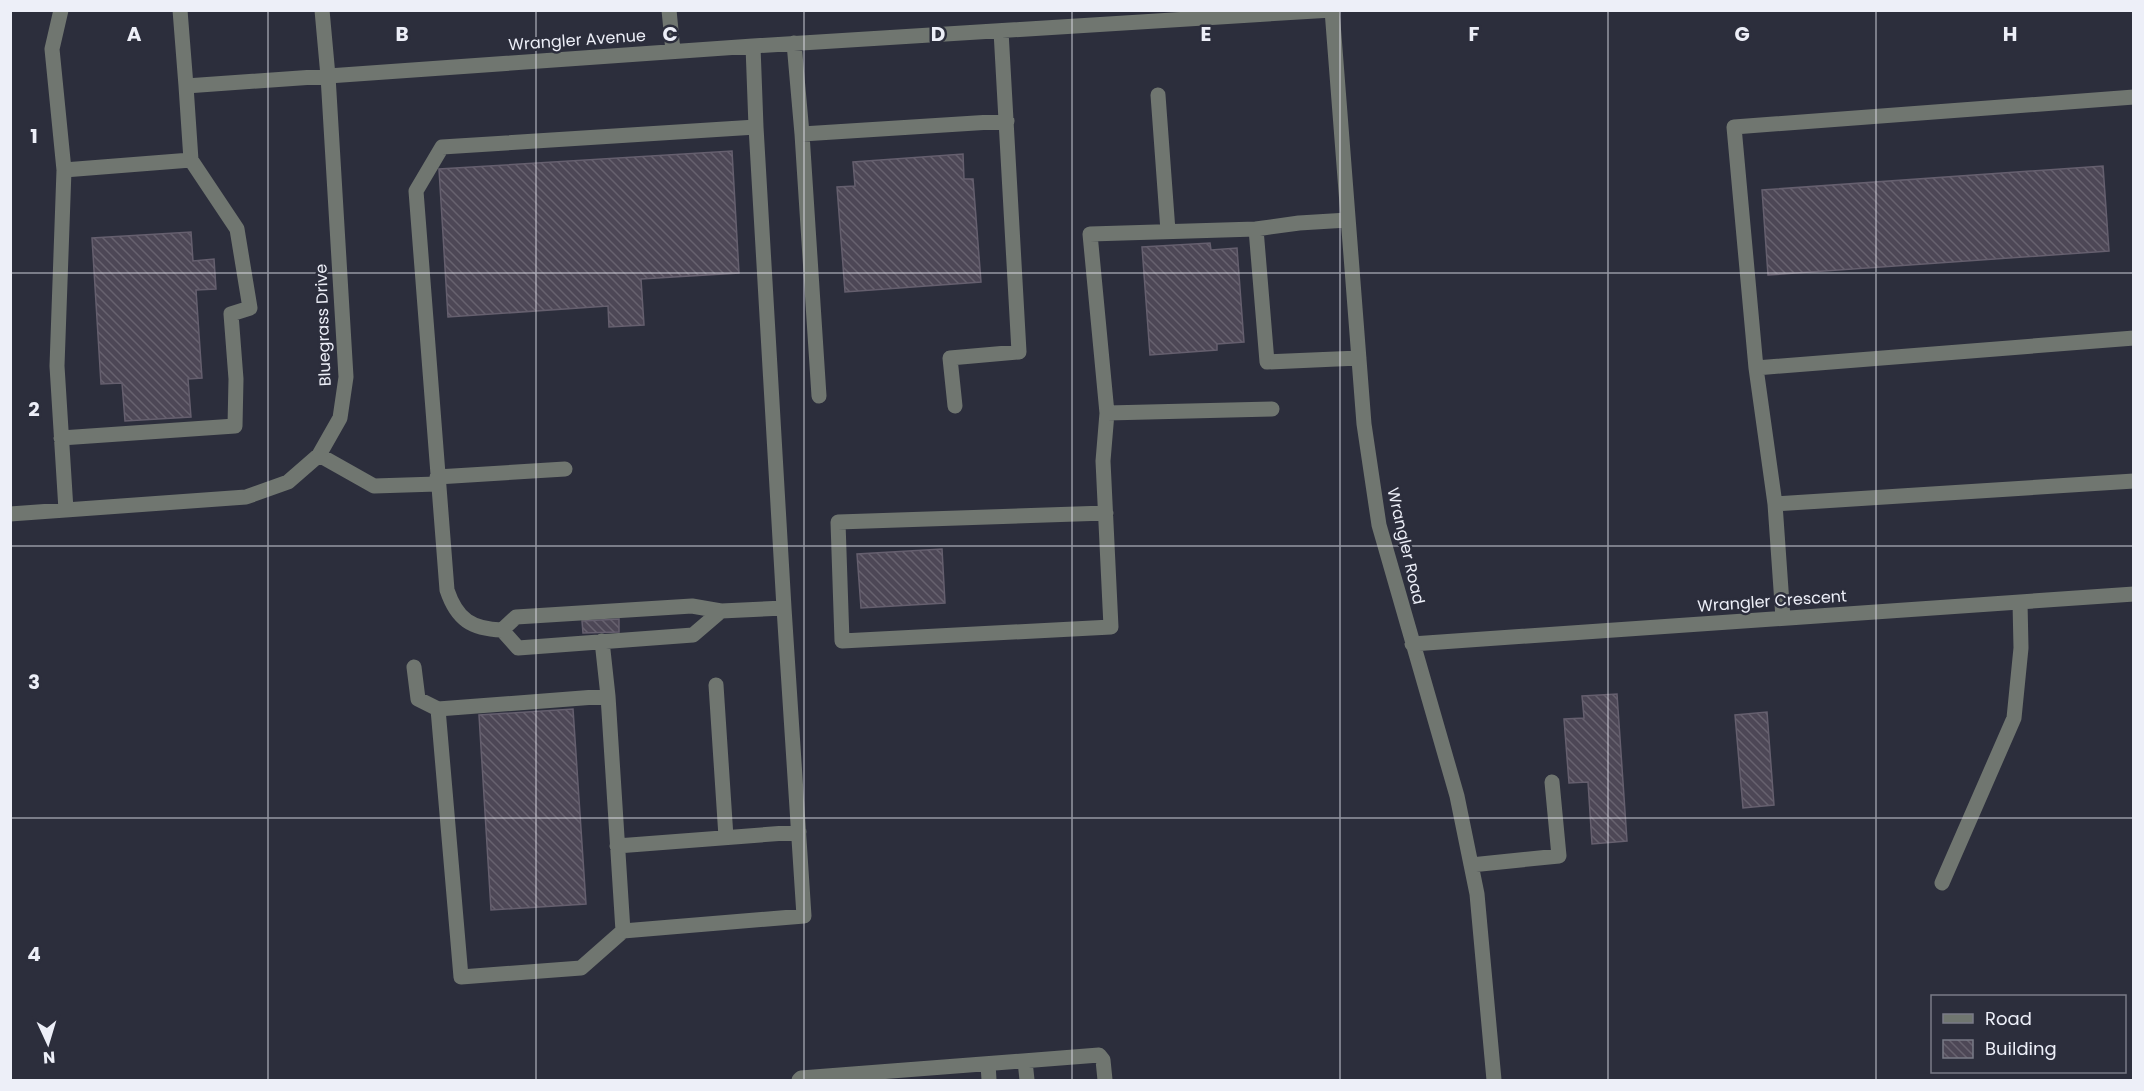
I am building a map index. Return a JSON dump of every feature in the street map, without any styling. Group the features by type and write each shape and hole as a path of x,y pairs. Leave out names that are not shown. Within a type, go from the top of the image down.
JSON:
{"street":[{"path":"61,10 52,49 64,170 57,366 66,510"},
{"path":"62,438 235,426 236,379 231,314 250,308 237,229 191,160 180,10"},
{"name":"Bluegrass Drive","path":"10,514 246,497 288,482 319,455 340,418 346,377 322,10"},
{"path":"669,10 673,51"},
{"name":"Wrangler Avenue","path":"186,86 673,51 1332,10"},
{"name":"Wrangler Road","path":"1332,10 1364,424 1379,525 1457,796 1477,894 1494,1080"},
{"path":"955,406 950,358 1019,352 1001,31"},
{"path":"794,43 819,396"},
{"path":"438,709 461,976 581,968 623,930 804,916 784,608 753,46"},
{"path":"1158,95 1168,231"},
{"path":"1784,618 1775,504 1756,368 1734,128 2133,97"},
{"path":"802,134 1007,121"},
{"path":"721,611 693,635 518,648 502,630 484,629 474,625 458,613 447,590 416,191 442,147 756,127"},
{"path":"64,170 191,160"},
{"path":"1106,513 838,522 842,641 1111,627 1106,513 1103,461 1107,413 1090,234 1256,229 1348,220"},
{"path":"1256,229 1268,362 1359,358"},
{"path":"1756,368 2133,338"},
{"path":"1107,413 1272,409"},
{"path":"319,455 374,486 565,469"},
{"path":"1775,504 2133,481"},
{"name":"Wrangler Crescent","path":"1412,644 2133,594"},
{"path":"1942,883 2014,718 2021,648 2020,602"},
{"path":"502,630 516,617 692,606 721,611 784,608"},
{"path":"602,641 608,696 623,930"},
{"path":"414,667 418,699 438,709 608,696"},
{"path":"716,685 726,837"},
{"path":"1471,866 1559,856 1552,782"},
{"path":"617,846 799,832"},
{"path":"799,1080 801,1078 956,1073 988,1064 1099,1055 1103,1060 1105,1080"},
{"path":"1025,1061 1027,1080"},
{"path":"988,1064 989,1080"}],"building":[{"path":"732,151 739,273 641,279 644,325 609,327 608,306 448,317 439,169"},
{"path":"963,154 964,179 973,179 981,282 845,292 837,187 855,186 853,162"},
{"path":"2103,166 2109,251 1768,275 1762,190"},
{"path":"191,232 193,261 214,259 216,289 196,290 202,378 188,379 191,417 125,421 122,383 101,384 92,238"},
{"path":"1210,243 1211,250 1237,248 1244,342 1217,344 1217,350 1150,355 1142,247"},
{"path":"942,549 945,603 861,608 857,554"},
{"path":"619,619 619,632 583,633 582,621"},
{"path":"1617,694 1627,841 1592,844 1588,782 1569,783 1564,719 1584,718 1582,696"},
{"path":"573,709 586,904 491,910 479,715"},
{"path":"1767,712 1774,805 1743,808 1735,715"}]}
